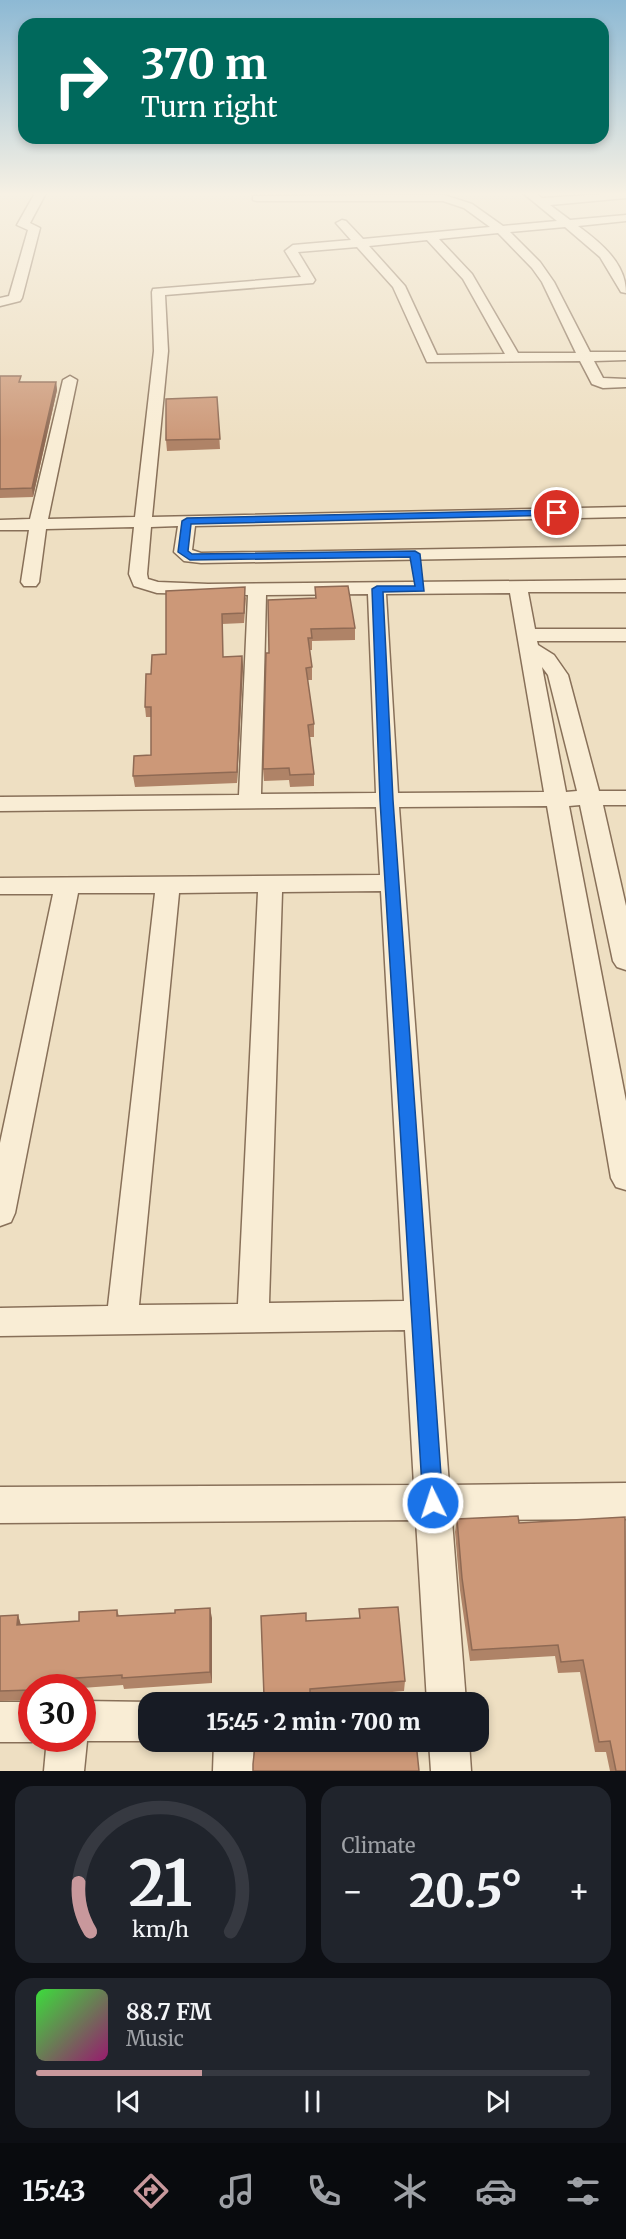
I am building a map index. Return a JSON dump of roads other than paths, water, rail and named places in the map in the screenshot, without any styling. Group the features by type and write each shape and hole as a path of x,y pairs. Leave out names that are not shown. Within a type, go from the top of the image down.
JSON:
{"street":[{"path":"0,302 15,298 21,276"},
{"path":"306,276 309,280 158,292 161,351 138,574 140,582 157,587 256,590 626,586"},
{"path":"390,276 399,286 432,359 626,356"},
{"path":"467,276 514,358"},
{"path":"542,276 600,383 626,383"},
{"path":"618,276 626,289"},
{"path":"30,582 38,524 70,380"},
{"path":"0,525 626,512"},
{"path":"187,521 183,552 190,557 626,551"},
{"path":"415,554 420,589"},
{"path":"518,588 626,1178"},
{"path":"377,589 392,883 445,1692"},
{"path":"250,801 256,590"},
{"path":"529,642 626,635"},
{"path":"529,642 548,659 558,675 580,754 626,961"},
{"path":"0,804 626,798"},
{"path":"0,886 392,883"},
{"path":"253,1318 270,884"},
{"path":"122,1320 168,885"},
{"path":"0,1213 67,886"},
{"path":"0,1322 421,1315"},
{"path":"0,1505 626,1502"},
{"path":"96,1721 138,1721"},
{"path":"0,1722 18,1722"},
{"path":"64,1771 66,1752"},
{"path":"233,1771 234,1752"},
{"path":"450,1752 451,1771"}]}
